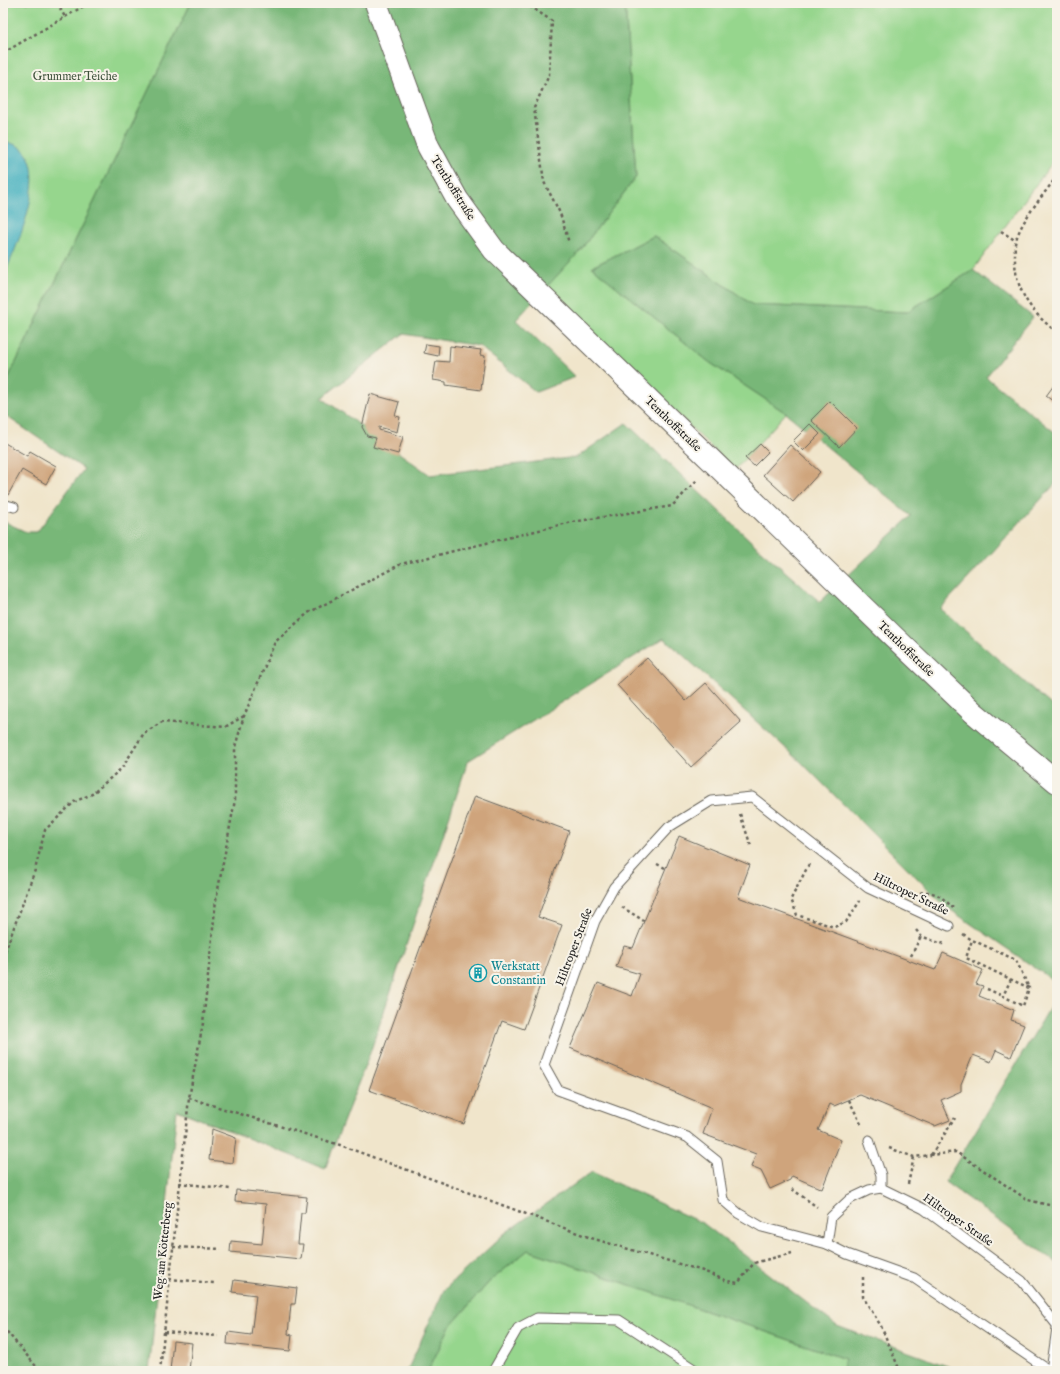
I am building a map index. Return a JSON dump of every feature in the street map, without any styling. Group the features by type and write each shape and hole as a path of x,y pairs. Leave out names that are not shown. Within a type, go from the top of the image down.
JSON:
{"street":[{"name":"Tenthoffstraße","path":"376,3 428,146 457,199 494,250 529,286 924,666 973,712 1057,782"}],"lane":[{"path":"3,504 14,508"},
{"name":"Hiltroper Straße","path":"881,1188 924,1209 1022,1281 1057,1327 1050,1371 914,1278 846,1254 827,1244 762,1226 738,1213 723,1200 717,1161 687,1137 558,1090 544,1065 595,921 614,887 669,827 711,801 752,796 868,888 949,926"},
{"path":"827,1244 831,1217 850,1199 869,1190 881,1188 881,1175 869,1140"},
{"path":"493,1371 518,1328 537,1318 619,1320 698,1371"}],"path":[{"path":"57,3 65,17"},
{"path":"3,53 89,3"},
{"path":"525,3 552,21 549,75 534,108 544,182 560,213 569,243"},
{"path":"1057,176 1028,216 1016,241 1014,272 1026,302 1048,325 1057,332"},
{"path":"1001,231 1016,241"},
{"name":"Weg am Kötterberg","path":"160,1371 184,1133 203,1023 216,900 235,800 235,747 244,716 275,642 308,613 401,564 572,522 672,506 694,483"},
{"path":"3,957 35,870 45,830 74,802 92,794 122,768 144,733 162,722 225,727 244,716"},
{"path":"734,799 751,846"},
{"path":"833,861 810,863 791,898 797,915 834,927 846,922 868,888"},
{"path":"608,899 644,921"},
{"path":"911,956 921,936"},
{"path":"987,989 1023,1006 1029,988 1016,960 972,940 966,958 1029,988"},
{"path":"1003,996 1011,979"},
{"path":"189,1098 340,1145 591,1238 703,1270 727,1281 738,1283 754,1263 827,1244"},
{"path":"930,1155 955,1118"},
{"path":"905,1200 914,1157 956,1152 1028,1200 1057,1207"},
{"path":"179,1183 230,1189"},
{"path":"792,1189 831,1217"},
{"path":"173,1247 221,1249"},
{"path":"863,1259 863,1297 881,1326 900,1371"},
{"path":"169,1279 214,1283"},
{"path":"3,1327 40,1371"},
{"path":"164,1332 218,1336"}],"green space":[{"name":"Grummer Teiche","path":"3,3 191,3 3,389"},
{"path":"191,3 625,3 636,177 579,252 516,320 575,377 536,392 479,346 403,334 322,398 430,475 577,457 626,423 755,545 820,602 911,516 786,413 709,362 592,267 654,236 753,305 907,312 973,270 1033,317 986,377 1057,434 1057,482 940,609 1057,710 1057,983 945,906 800,761 664,638 468,761 370,1053 325,1169 177,1110 149,1371 3,1371 3,521 26,532 37,532 84,469 3,414 3,389"},
{"path":"625,3 1055,3 1057,11 1057,156 973,270 907,312 753,305 654,236 592,267 709,362 786,413 735,470 546,287 579,252 636,177"},
{"path":"1057,996 1057,1263 945,1182"},
{"path":"592,1172 704,1224 837,1326 961,1371 841,1371 845,1359 528,1250 489,1282 449,1328 428,1371 407,1371 444,1290 505,1233"},
{"path":"528,1250 845,1359 841,1371 428,1371 449,1328 489,1282"}],"water":[{"path":"3,142 21,148 30,161 33,179 25,223 3,277"}],"building":[{"path":"426,344 439,346 438,356 424,353"},
{"path":"450,346 481,350 480,355 485,356 481,390 446,385 446,382 433,380 436,361 449,362"},
{"path":"1057,381 1057,404 1046,396"},
{"path":"370,394 399,402 395,416 400,417 397,432 379,427 379,430 403,437 398,454 373,447 376,438 367,436 362,427"},
{"path":"830,401 857,428 839,447 811,420"},
{"path":"810,424 820,434 803,451 793,441"},
{"path":"3,442 27,456 30,451 56,466 46,484 22,470 8,495 3,492"},
{"path":"760,444 768,452 754,466 745,458"},
{"path":"790,445 820,472 793,502 763,475"},
{"path":"647,658 686,701 706,683 741,722 691,767 617,685"},
{"name":"Werkstatt Constantin","path":"475,796 569,831 538,917 562,925 524,1029 502,1021 464,1124 369,1090"},
{"path":"679,836 750,865 738,897 935,970 943,953 983,970 976,984 983,986 979,996 1014,1010 1011,1020 1024,1025 1011,1057 996,1050 991,1062 973,1055 961,1084 961,1091 941,1100 950,1120 935,1126 860,1095 834,1106 830,1104 818,1130 841,1140 822,1189 792,1176 790,1180 770,1189 761,1171 751,1167 756,1154 703,1134 712,1108 570,1048 598,983 632,996 640,974 616,967 624,946 633,948"},
{"path":"212,1129 236,1138 233,1163 209,1160"},
{"path":"236,1190 307,1197 305,1213 301,1213 298,1244 303,1244 301,1259 230,1252 231,1241 262,1244 266,1204 235,1201"},
{"path":"234,1280 297,1288 295,1304 291,1304 288,1334 292,1335 290,1351 227,1344 228,1332 251,1335 256,1295 232,1292"},
{"path":"173,1341 192,1343 189,1371 170,1371"}],"place":[{"name":"Werkstatt Constantin","path":"478,973"}]}
